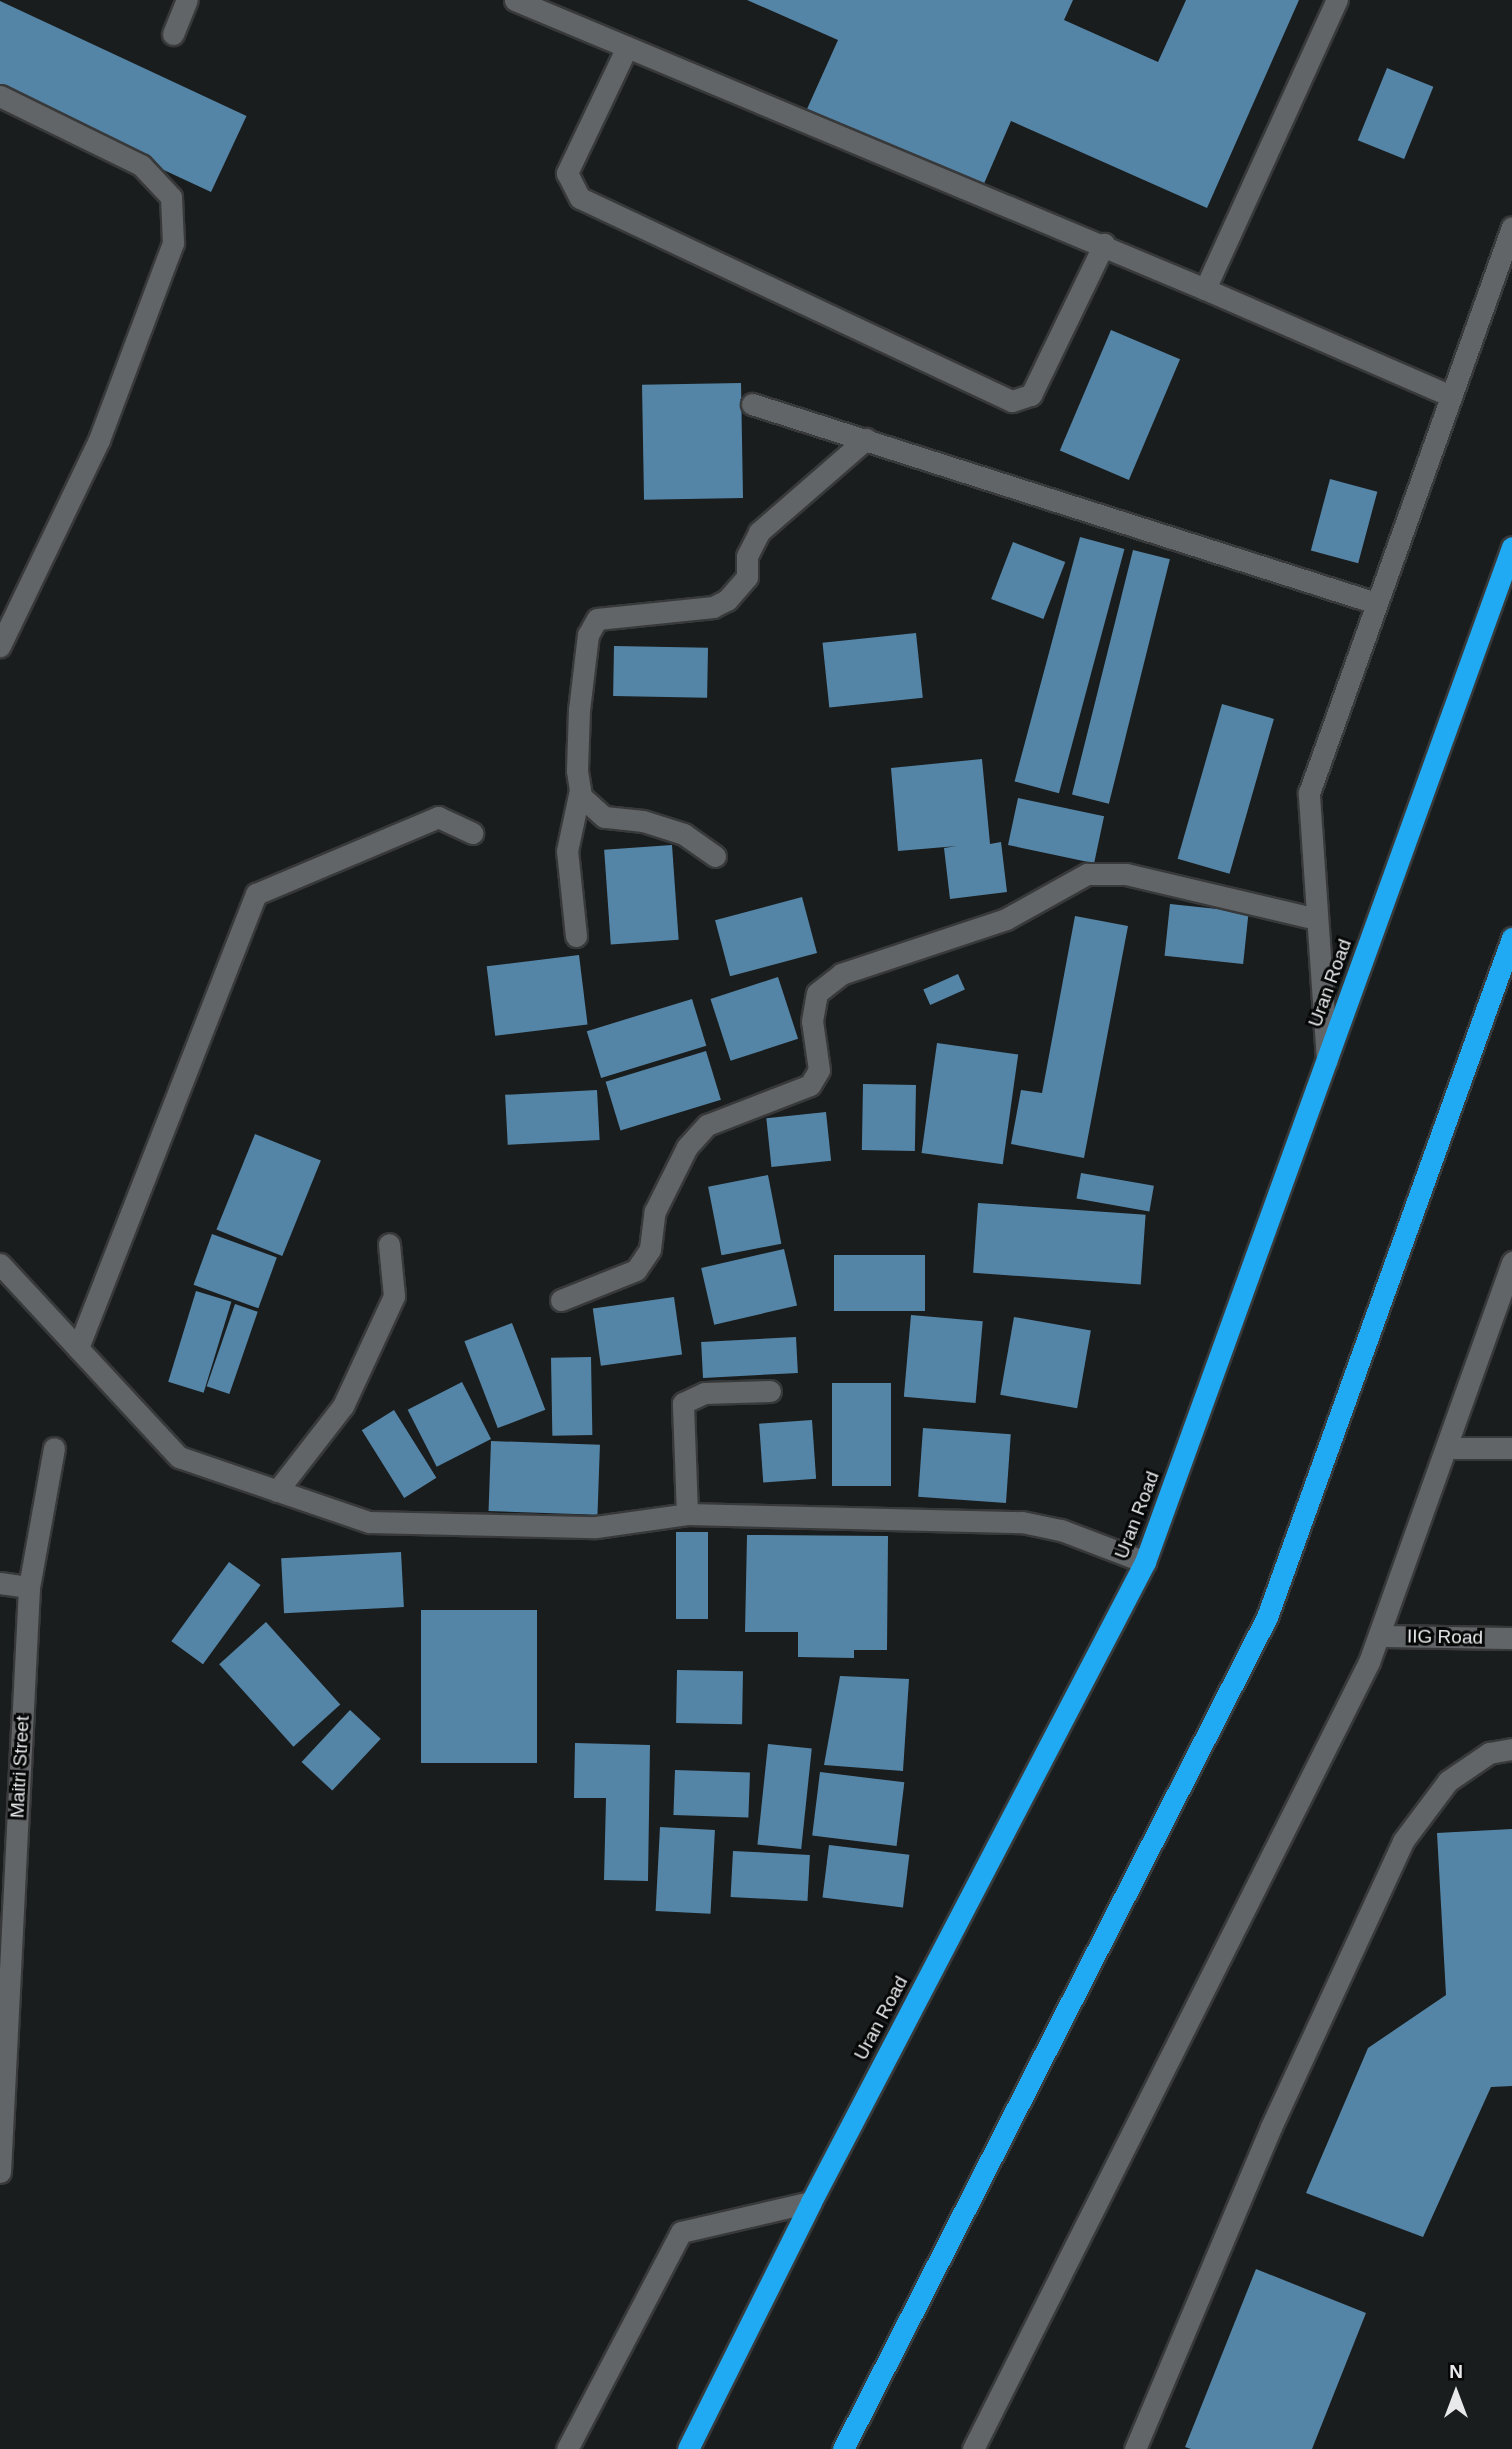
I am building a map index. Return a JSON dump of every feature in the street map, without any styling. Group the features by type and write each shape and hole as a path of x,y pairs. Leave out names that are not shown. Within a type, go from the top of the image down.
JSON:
{"highway":[{"name":"Uran Road","path":"688,2449 811,2202 1145,1562 1512,547"},
{"path":"843,2449 1266,1617 1512,938"}],"street":[{"path":"173,34 187,0"},
{"path":"515,0 559,8 627,47 1104,244 1451,396"},
{"path":"1205,289 1337,0"},
{"path":"627,47 568,173 580,198 1012,401 1031,395 1104,244"},
{"path":"0,96 141,165 171,197 173,243 99,440 0,646"},
{"path":"1326,1060 1309,793 1512,227"},
{"path":"752,404 1376,603"},
{"path":"576,936 568,851 580,790 579,710 588,635 597,619 713,607 727,600 747,577 747,556 759,532 866,439"},
{"path":"580,790 604,817 643,821 684,834 715,856"},
{"path":"78,1349 256,894 438,817 472,833"},
{"path":"561,1300 636,1270 650,1250 655,1211 688,1147 707,1125 810,1085 819,1070 812,1021 817,993 841,974 1006,919 1087,874 1126,874 1317,919"},
{"path":"277,1491 343,1406 394,1296 389,1244"},
{"path":"973,2449 1379,1636 1512,1262"},
{"path":"0,1264 179,1457 369,1522 596,1527 688,1514 1022,1522 1061,1530 1145,1562"},
{"path":"688,1514 683,1403 704,1393 770,1391"},
{"path":"1446,1447 1512,1447"},
{"name":"Maitri Street","path":"0,2165 29,1587 54,1448"},
{"path":"0,1583 29,1587"},
{"name":"IIG Road","path":"1379,1636 1512,1638"},
{"path":"1135,2449 1271,2127 1403,1841 1448,1781 1489,1753 1512,1749"},
{"path":"567,2449 681,2232 811,2202"}],"building":[{"path":"747,0 1073,0 1064,20 1158,62 1186,0 1299,0 1207,208 1011,121 983,186 807,109 838,40"},
{"path":"0,1 247,116 211,192 0,94"},
{"path":"1387,68 1433,87 1404,159 1358,140"},
{"path":"1111,330 1180,359 1129,480 1060,451"},
{"path":"741,383 743,498 644,500 642,385"},
{"path":"1330,479 1377,492 1358,563 1311,550"},
{"path":"1080,537 1124,549 1059,793 1015,781"},
{"path":"1013,542 1065,562 1043,619 991,599"},
{"path":"1133,550 1170,559 1109,804 1072,795"},
{"path":"916,633 923,698 829,707 823,643"},
{"path":"614,646 708,648 707,698 613,696"},
{"path":"1222,704 1274,719 1230,874 1178,859"},
{"path":"982,759 990,844 1001,842 1007,892 950,899 944,848 957,846 898,851 891,768"},
{"path":"1018,798 1104,816 1094,863 1008,845"},
{"path":"672,845 679,940 611,945 604,850"},
{"path":"802,897 817,953 730,976 715,920"},
{"path":"1170,904 1249,912 1243,964 1165,956"},
{"path":"1075,916 1128,926 1084,1158 1011,1144 1021,1090 1042,1093"},
{"path":"579,955 588,1024 495,1036 487,966"},
{"path":"958,974 965,990 930,1005 923,989"},
{"path":"778,977 798,1039 731,1061 710,999"},
{"path":"692,999 706,1046 601,1078 587,1031"},
{"path":"937,1043 1018,1054 1003,1164 922,1153"},
{"path":"706,1051 721,1100 620,1130 606,1082"},
{"path":"863,1084 916,1085 915,1151 862,1150"},
{"path":"597,1090 600,1140 508,1145 505,1095"},
{"path":"826,1112 831,1161 771,1167 766,1118"},
{"path":"255,1134 321,1161 282,1256 216,1229"},
{"path":"1081,1173 1154,1186 1149,1211 1076,1199"},
{"path":"768,1175 781,1244 721,1255 708,1187"},
{"path":"978,1203 1146,1215 1141,1285 973,1273"},
{"path":"212,1234 277,1258 258,1308 194,1285"},
{"path":"784,1249 797,1306 714,1325 701,1268"},
{"path":"834,1255 925,1255 925,1311 834,1311"},
{"path":"196,1291 231,1302 204,1393 168,1382"},
{"path":"674,1297 682,1354 601,1366 593,1308"},
{"path":"235,1304 258,1312 229,1394 207,1386"},
{"path":"911,1315 983,1321 976,1403 904,1397"},
{"path":"1014,1317 1091,1331 1077,1408 1000,1395"},
{"path":"512,1323 545,1410 498,1428 464,1341"},
{"path":"796,1337 798,1373 703,1378 701,1342"},
{"path":"591,1357 592,1435 552,1436 551,1358"},
{"path":"462,1382 491,1439 437,1467 408,1410"},
{"path":"832,1383 891,1383 891,1486 832,1486"},
{"path":"394,1410 436,1478 404,1498 362,1430"},
{"path":"812,1420 816,1479 763,1483 759,1424"},
{"path":"923,1428 1011,1434 1006,1503 918,1497"},
{"path":"491,1441 600,1445 597,1515 489,1511"},
{"path":"676,1532 708,1532 708,1619 676,1619"},
{"path":"747,1535 888,1536 887,1650 854,1650 854,1658 798,1657 798,1632 745,1632"},
{"path":"401,1552 404,1607 284,1613 281,1558"},
{"path":"229,1562 261,1585 203,1664 171,1641"},
{"path":"421,1610 537,1610 537,1763 421,1763"},
{"path":"266,1622 340,1704 293,1747 219,1664"},
{"path":"677,1670 743,1671 742,1724 676,1723"},
{"path":"840,1676 909,1679 903,1771 824,1765"},
{"path":"350,1710 381,1739 332,1791 302,1762"},
{"path":"575,1743 650,1745 648,1881 604,1880 606,1798 574,1798"},
{"path":"768,1744 812,1749 801,1849 757,1844"},
{"path":"675,1770 750,1773 748,1818 673,1815"},
{"path":"820,1772 904,1782 897,1846 812,1836"},
{"path":"660,1827 715,1830 711,1914 656,1911"},
{"path":"1512,1829 1512,2086 1491,2087 1423,2237 1306,2193 1368,2048 1446,1995 1437,1833"},
{"path":"829,1845 909,1855 903,1907 823,1898"},
{"path":"733,1851 810,1855 807,1901 731,1897"},
{"path":"1256,2269 1366,2313 1312,2449 1185,2447"}]}
